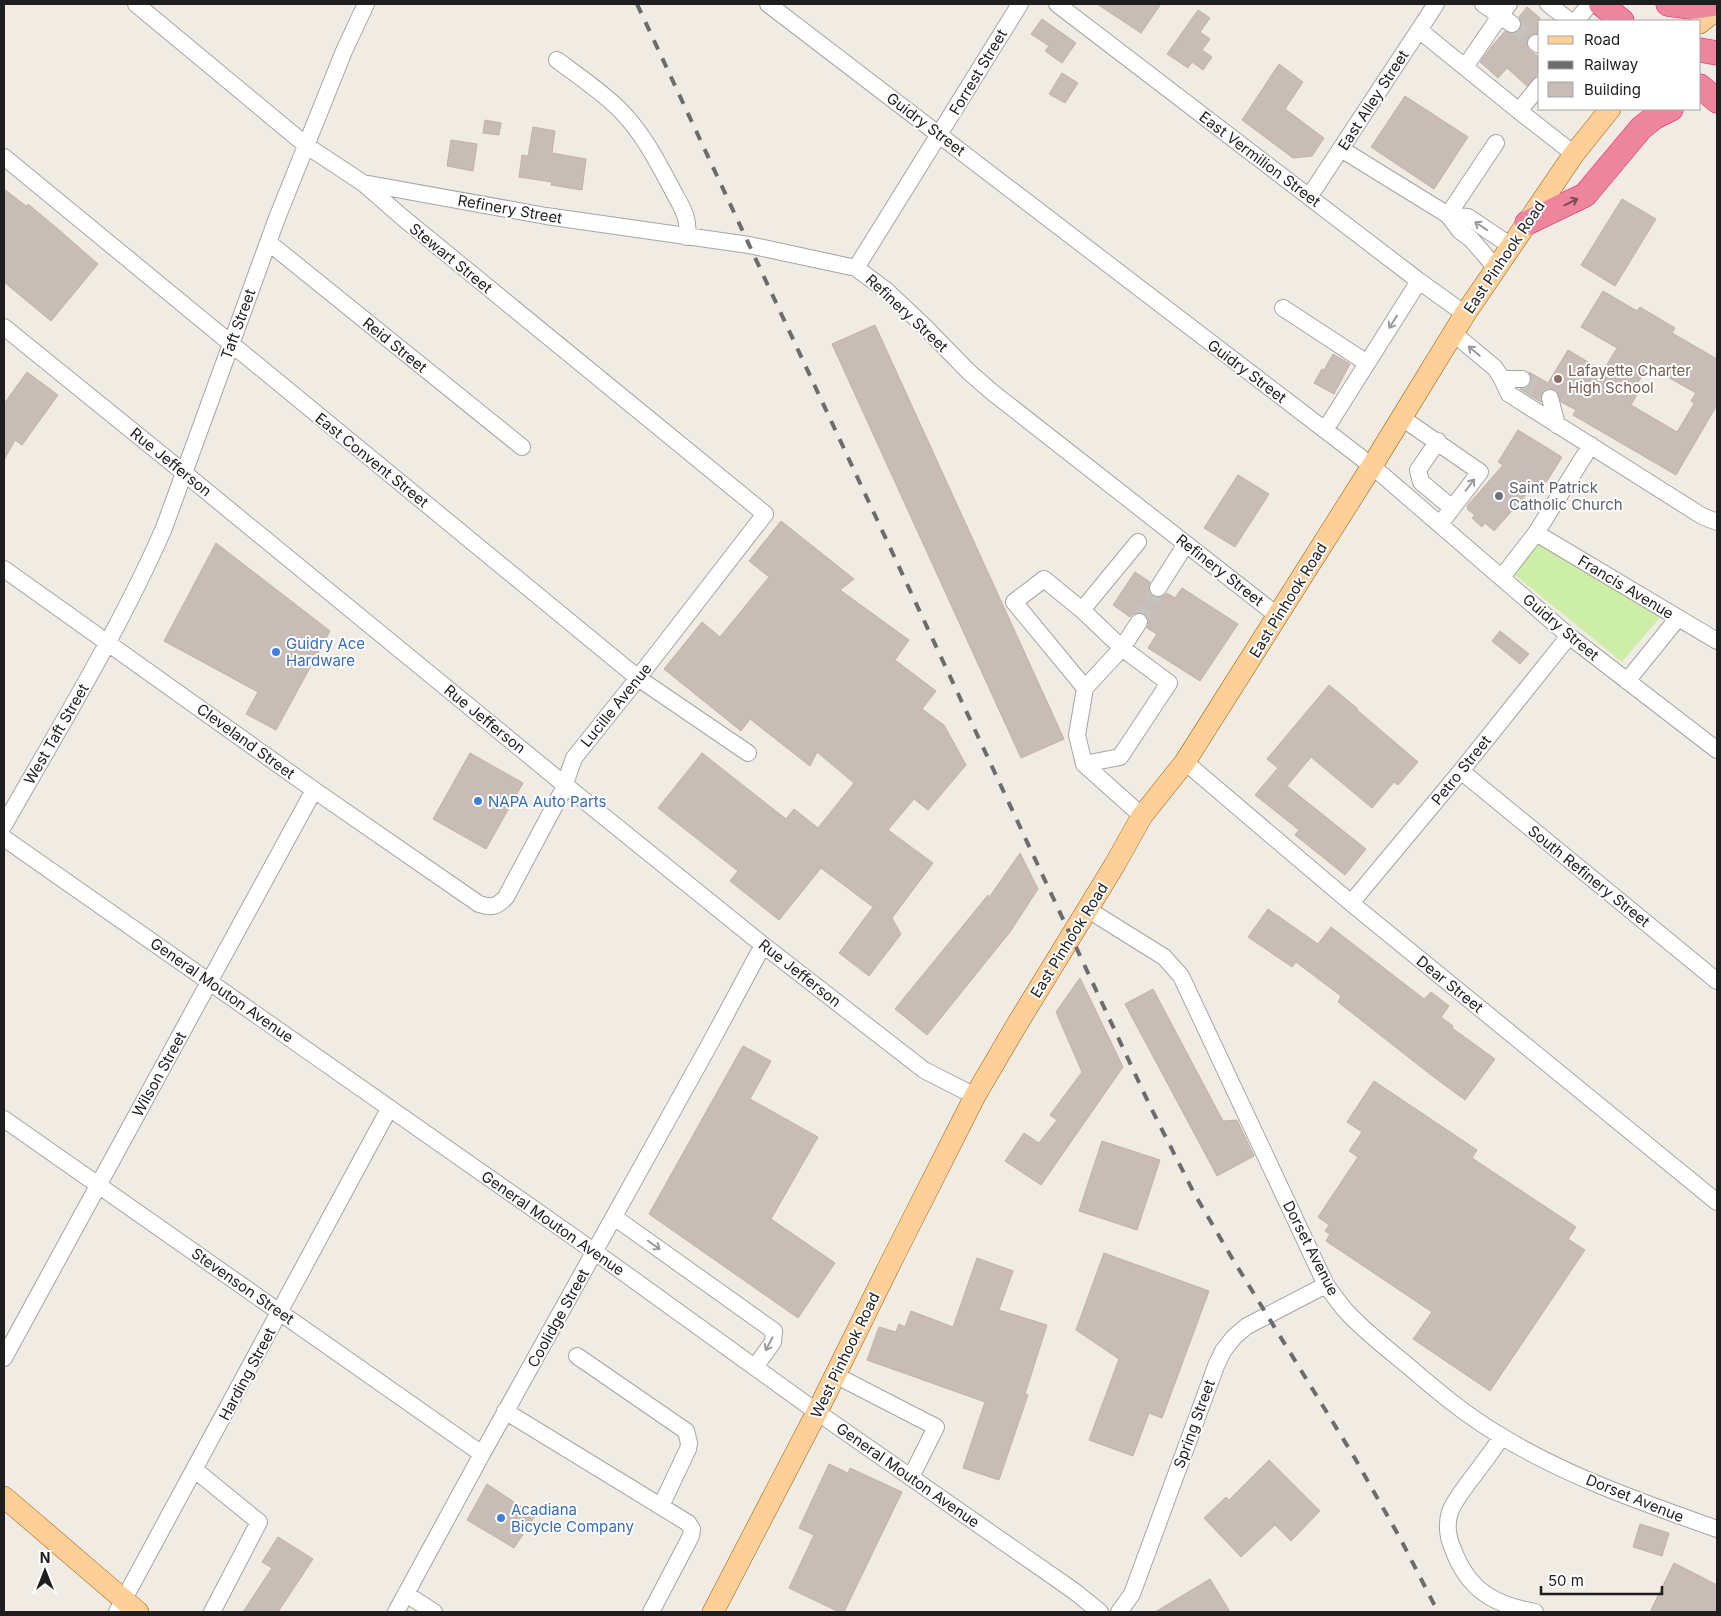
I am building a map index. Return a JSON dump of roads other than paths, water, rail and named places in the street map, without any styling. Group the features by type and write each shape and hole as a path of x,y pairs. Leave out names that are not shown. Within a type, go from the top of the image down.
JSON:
{"highway":[{"path":"1600,4 1621,20"},
{"path":"1668,4 1690,7 1712,4"},
{"path":"1701,50 1717,53"},
{"path":"1701,87 1717,101"},
{"path":"1701,106 1717,109"},
{"path":"1527,223 1585,195 1641,128 1669,110"}],"main road":[{"path":"1701,22 1717,9"},
{"name":"East Pinhook Road","path":"975,1096 1142,816 1185,762 1402,418 1465,314 1574,154 1609,110"},
{"name":"West Pinhook Road","path":"713,1612 817,1412 975,1096"},
{"path":"4,1497 127,1608"}],"street":[{"name":"Stewart Street","path":"136,4 306,146 363,183 765,514"},
{"name":"Taft Street","path":"108,642 151,558 164,528 268,242 344,51 366,4"},
{"name":"Guidry Street","path":"768,4 1372,466 1569,636 1717,750"},
{"name":"Forrest Street","path":"856,268 1020,4"},
{"name":"East Vermilion Street","path":"1057,4 1419,281 1465,314"},
{"name":"East Alley Street","path":"1309,197 1436,4"},
{"path":"1465,67 1507,15 1483,4"},
{"path":"1548,4 1569,20"},
{"path":"1577,20 1590,4"},
{"path":"1419,30 1574,154"},
{"path":"557,60 618,108 639,132 652,152 684,212 689,225 687,236"},
{"path":"1519,111 1538,87"},
{"path":"1448,215 1496,143"},
{"path":"1341,149 1448,215 1460,231 1471,239 1496,268"},
{"name":"East Convent Street","path":"4,157 638,678 748,753"},
{"name":"Refinery Street","path":"363,183 546,216 749,245 856,268 887,291 969,372 992,392 1278,616"},
{"path":"1448,215 1468,217 1511,246"},
{"name":"Reid Street","path":"268,242 522,447"},
{"path":"1325,430 1419,281"},
{"path":"1283,308 1367,363"},
{"name":"Rue Jefferson","path":"4,327 763,945 924,1070 975,1096"},
{"path":"1453,333 1499,374 1509,394 1702,516 1717,522"},
{"path":"1499,374 1522,379"},
{"path":"1550,398 1557,425"},
{"path":"1402,418 1438,441 1480,472 1440,524"},
{"path":"1438,441 1418,470 1421,482 1452,508"},
{"path":"1502,578 1536,533 1591,445"},
{"name":"Lucille Avenue","path":"491,908 499,904 506,897 565,785 568,771 574,758 765,514"},
{"name":"Francis Avenue","path":"1536,533 1717,641"},
{"path":"1082,610 1138,542"},
{"path":"1158,588 1186,544"},
{"name":"Cleveland Street","path":"4,568 314,790 479,904 491,908"},
{"path":"1084,764 1120,757 1169,682 1122,648 1082,610 1044,579 1014,602 1085,688"},
{"path":"1627,681 1678,618"},
{"path":"1138,622 1122,648 1085,688 1077,734 1084,764 1142,816"},
{"name":"Petro Street","path":"1351,903 1461,771 1569,636"},
{"name":"West Taft Street","path":"4,825 108,642"},
{"name":"Dear Street","path":"1185,762 1351,903 1717,1202"},
{"name":"South Refinery Street","path":"1461,771 1717,982"},
{"name":"Wilson Street","path":"4,1358 314,790"},
{"name":"General Mouton Avenue","path":"4,838 595,1252 817,1412 1074,1591 1100,1612"},
{"name":"Dorset Avenue","path":"1088,909 1164,957 1181,976 1326,1285 1344,1309 1366,1331 1442,1395 1502,1437 1578,1475 1632,1498 1717,1529"},
{"name":"Coolidge Street","path":"396,1612 763,945"},
{"name":"Harding Street","path":"127,1608 195,1470 389,1109"},
{"name":"Stevenson Street","path":"4,1118 482,1454"},
{"path":"614,1217 774,1331 773,1342 755,1367"},
{"name":"Spring Street","path":"1119,1612 1132,1594 1223,1350 1247,1326 1326,1285"},
{"path":"577,1356 686,1431 689,1443 688,1449 661,1506"},
{"path":"835,1374 936,1427 911,1478"},
{"path":"506,1412 688,1523 692,1529 692,1536 651,1612"},
{"path":"1502,1437 1453,1504 1448,1524 1450,1541 1459,1565 1468,1580 1482,1592 1500,1602 1519,1609 1536,1612"},
{"path":"195,1470 258,1522 212,1612"},
{"path":"406,1594 434,1612"}],"tunnel":[{"path":"1512,24 1536,43"},
{"path":"1522,379 1550,398"},
{"path":"1139,622 1158,588"}],"railway":[{"path":"637,4 1150,1106 1194,1193 1353,1455 1400,1538 1438,1612"}],"place":[{"name":"Lafayette Charter High School","path":"1558,379"},
{"name":"Saint Patrick Catholic Church","path":"1499,496"},
{"name":"Guidry Ace Hardware","path":"276,652"},
{"name":"NAPA Auto Parts","path":"478,801"},
{"name":"Acadiana Bicycle Company","path":"501,1518"}]}
